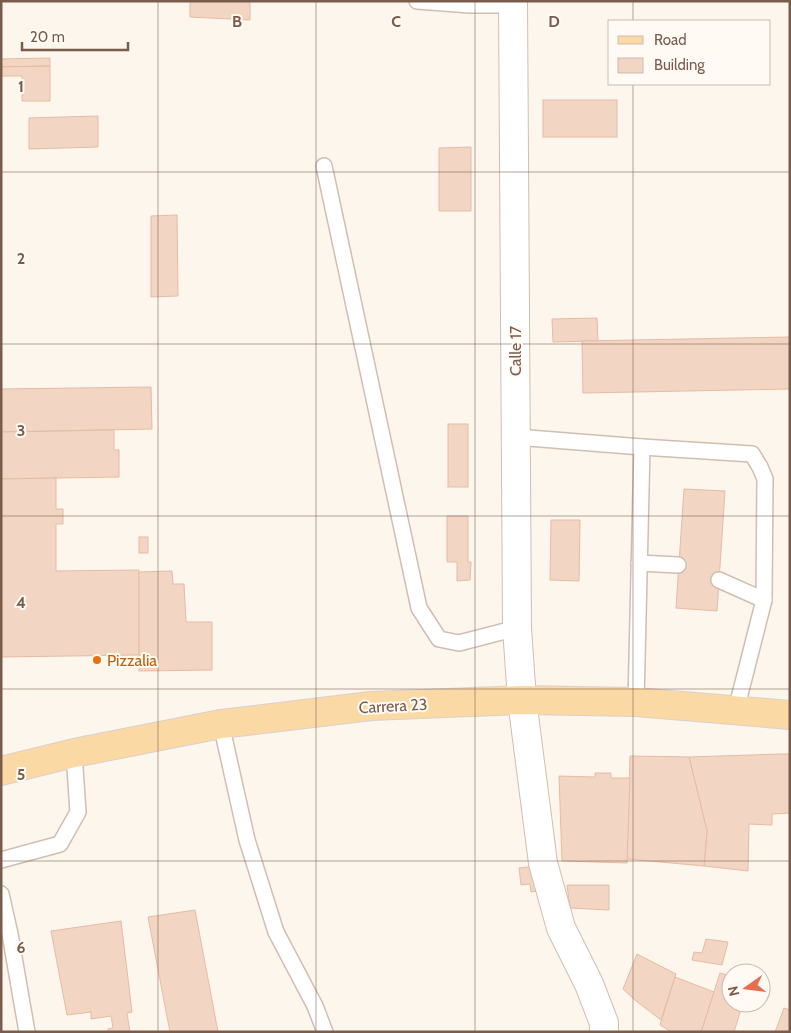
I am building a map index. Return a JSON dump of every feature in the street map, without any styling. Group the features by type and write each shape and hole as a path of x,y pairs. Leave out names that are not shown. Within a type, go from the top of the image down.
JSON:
{"main road":[{"name":"Carrera 23","path":"1,771 74,752 221,724 370,706 522,700 636,702 790,715"}],"street":[{"name":"Calle 17","path":"513,3 517,628 522,700 543,864 561,928 610,1029"}],"lane":[{"path":"417,1 470,5 513,3"},
{"path":"324,166 419,608 439,638 459,643 517,628"},
{"path":"516,437 752,454 765,480 764,600 744,711"},
{"path":"636,702 642,447"},
{"path":"639,563 678,565"},
{"path":"719,580 764,600"},
{"path":"221,724 247,840 276,932 315,1006 325,1032"},
{"path":"1,860 60,844 78,812 74,752"},
{"path":"1,894 6,934 27,1032"}],"building":[{"path":"190,1 250,1 250,20 190,17"},
{"path":"50,58 50,66 1,67 1,59"},
{"path":"50,66 50,101 22,101 22,76 1,76 1,67"},
{"path":"543,100 617,100 617,137 543,137"},
{"path":"98,116 98,147 29,149 29,118"},
{"path":"471,147 471,211 439,211 439,148"},
{"path":"177,215 178,296 151,297 151,216"},
{"path":"597,318 598,341 553,342 552,319"},
{"path":"790,337 790,389 583,393 582,341"},
{"path":"151,387 152,429 1,432 1,389"},
{"path":"448,424 468,424 468,487 448,487"},
{"path":"114,430 114,450 119,450 119,477 1,479 1,432"},
{"path":"56,478 56,509 63,509 63,524 56,524 56,571 139,570 139,655 1,657 1,479"},
{"path":"684,489 725,491 717,611 676,608"},
{"path":"447,516 468,516 468,562 471,562 470,580 457,581 457,562 447,562"},
{"path":"551,520 580,520 579,581 550,580"},
{"path":"139,537 148,537 148,553 139,553"},
{"path":"172,571 173,584 184,584 186,622 212,622 212,670 139,671 139,572"},
{"path":"790,754 790,813 772,814 772,825 749,824 748,871 704,866 707,831 689,757"},
{"path":"630,756 689,757 707,831 704,866 627,859"},
{"path":"595,773 611,773 611,778 630,778 627,863 562,861 559,776 595,777"},
{"path":"536,866 538,891 531,892 530,884 521,885 519,868"},
{"path":"567,885 609,885 609,910 570,908"},
{"path":"195,910 218,1032 170,1032 148,917"},
{"path":"121,921 132,1012 127,1013 130,1032 108,1032 108,1029 113,1028 111,1016 91,1019 91,1012 67,1015 51,931"},
{"path":"706,939 728,942 721,965 692,960 694,952 702,953"},
{"path":"637,954 676,974 661,1020 623,989"},
{"path":"721,973 721,1013 740,1013 734,1032 701,1032"},
{"path":"675,977 714,992 701,1032 672,1032 660,1025"},
{"path":"784,1008 790,1010 790,1032 775,1032"}],"place":[{"name":"Pizzalia","path":"97,660"}]}
